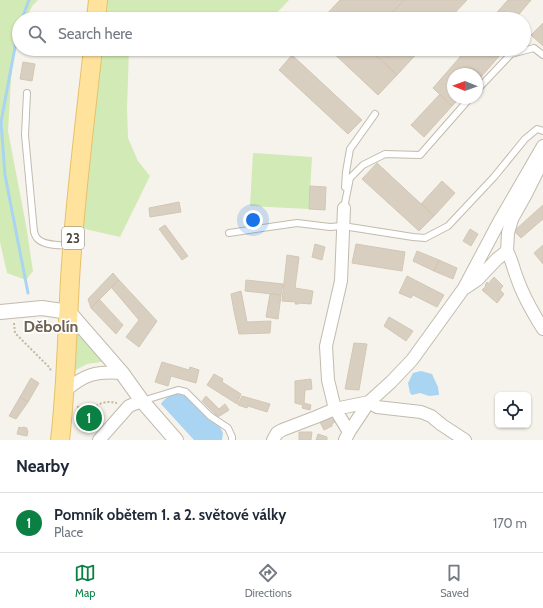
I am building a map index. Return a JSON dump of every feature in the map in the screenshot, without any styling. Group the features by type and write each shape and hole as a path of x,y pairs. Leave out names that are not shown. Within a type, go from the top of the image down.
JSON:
{"main road":[{"path":"97,12 98,0"},
{"name":"23","path":"60,440 65,398 75,218 92,56"}],"street":[{"path":"347,436 369,402 412,360 464,288 499,222 543,146"},
{"path":"543,160 512,219 508,233 507,251 529,306 543,329"},
{"path":"344,208 341,281 326,346 328,380 335,409 347,436"},
{"path":"464,288 477,280 507,251"},
{"path":"6,312 42,308 69,312 122,373 136,404 176,440"},
{"path":"65,398 77,381 91,375 107,372 122,373"},
{"path":"274,440 277,433 282,430 335,409 369,402 377,407 421,412 431,416 465,440"},
{"path":"99,440 136,404"}],"lane":[{"path":"531,49 534,48 543,55"},
{"path":"483,84 509,56"},
{"path":"27,93 25,135 34,232 41,242 73,246"},
{"path":"344,208 350,178 363,165 385,154 420,155 465,104"},
{"path":"344,208 346,172 350,149 375,114"},
{"path":"229,233 297,223 330,228 343,226 413,238 425,238 448,226 494,177 525,138 537,129 543,131"},
{"path":"136,404 178,390 186,392 210,416 228,428 232,440"}],"path":[{"path":"6,312 15,333 50,368 52,375"},
{"path":"65,398 94,408 98,404 111,401 136,404"}],"green space":[{"path":"0,0 38,0 29,12 12,12 12,56 13,56 8,131 33,271 26,280 7,273 0,242"},
{"path":"106,0 289,0 278,12 105,12"},
{"path":"99,56 129,56 127,108 128,138 138,161 150,176 120,237 81,228"},
{"path":"253,153 312,157 309,209 250,206"},
{"path":"76,327 107,361 87,364 74,371"}],"water":[{"path":"421,371 432,374 438,387 439,395 429,396 420,393 412,395 410,393 408,383 413,373"},
{"path":"181,393 186,394 208,419 215,422 220,427 223,433 222,440 194,440 161,404 170,396"}],"building":[{"path":"340,0 404,0 393,12 329,12"},
{"path":"404,0 467,0 456,12 393,12"},
{"path":"508,0 531,0 521,12 497,12"},
{"path":"543,23 543,46 531,35"},
{"path":"291,56 293,56 362,120 348,134 279,70"},
{"path":"336,56 377,56 397,75 378,95"},
{"path":"377,56 415,56 397,75"},
{"path":"461,56 499,56 483,75 483,68 450,68"},
{"path":"23,62 35,64 32,81 20,79"},
{"path":"447,72 447,101 433,88"},
{"path":"440,94 447,101 447,104 452,106 424,137 411,125"},
{"path":"377,163 434,216 419,231 362,179"},
{"path":"442,181 455,193 434,216 421,204"},
{"path":"310,186 326,187 325,210 309,209"},
{"path":"179,202 181,212 150,217 149,208"},
{"path":"543,205 543,219 521,238 514,231"},
{"path":"165,225 188,256 182,260 159,229"},
{"path":"470,229 478,234 471,246 463,241"},
{"path":"315,244 325,247 322,260 312,257"},
{"path":"356,244 405,252 402,271 352,263"},
{"path":"543,245 543,264 534,253"},
{"path":"417,251 439,260 434,271 413,261"},
{"path":"287,255 299,257 295,288 313,291 311,304 295,304 296,302 282,301"},
{"path":"439,260 457,268 453,279 434,271"},
{"path":"113,273 119,280 91,308 88,299"},
{"path":"407,276 444,295 437,307 413,295 411,298 399,293"},
{"path":"494,277 503,286 500,290 504,294 497,303 482,290 486,286 485,285 487,282 488,284"},
{"path":"119,280 157,321 139,347 126,337 139,320 111,287"},
{"path":"246,280 283,284 281,295 245,291"},
{"path":"241,291 247,322 271,321 270,333 239,334 231,294"},
{"path":"270,294 281,295 278,319 266,317"},
{"path":"99,299 123,325 116,334 91,308"},
{"path":"389,317 413,331 406,341 384,326"},
{"path":"354,343 367,344 359,390 345,389"},
{"path":"162,362 189,370 190,367 199,370 196,383 171,376 168,386 155,382"},
{"path":"214,374 223,379 222,382 241,394 237,404 207,385"},
{"path":"31,378 39,383 28,402 20,397"},
{"path":"311,379 312,389 305,390 304,403 311,405 310,410 302,408 303,405 295,403 295,381"},
{"path":"206,396 219,409 225,404 229,410 218,417 202,401"},
{"path":"242,396 270,404 267,412 248,406 247,408 238,405"},
{"path":"20,397 28,402 16,419 9,416"},
{"path":"334,416 336,421 332,424 332,426 324,430 320,422 326,418"},
{"path":"19,427 27,428 27,436 17,434"},
{"path":"299,432 312,432 311,440 299,440"},
{"path":"318,434 327,437 327,440 316,440"}],"waterway":[{"path":"25,12 29,0"},
{"path":"13,56 1,122 5,175 28,293"}],"place":[{"name":"Pomník obětem 1. a 2. světové války","path":"89,418"}],"district":[{"name":"Děbolín","path":"51,326"}]}
